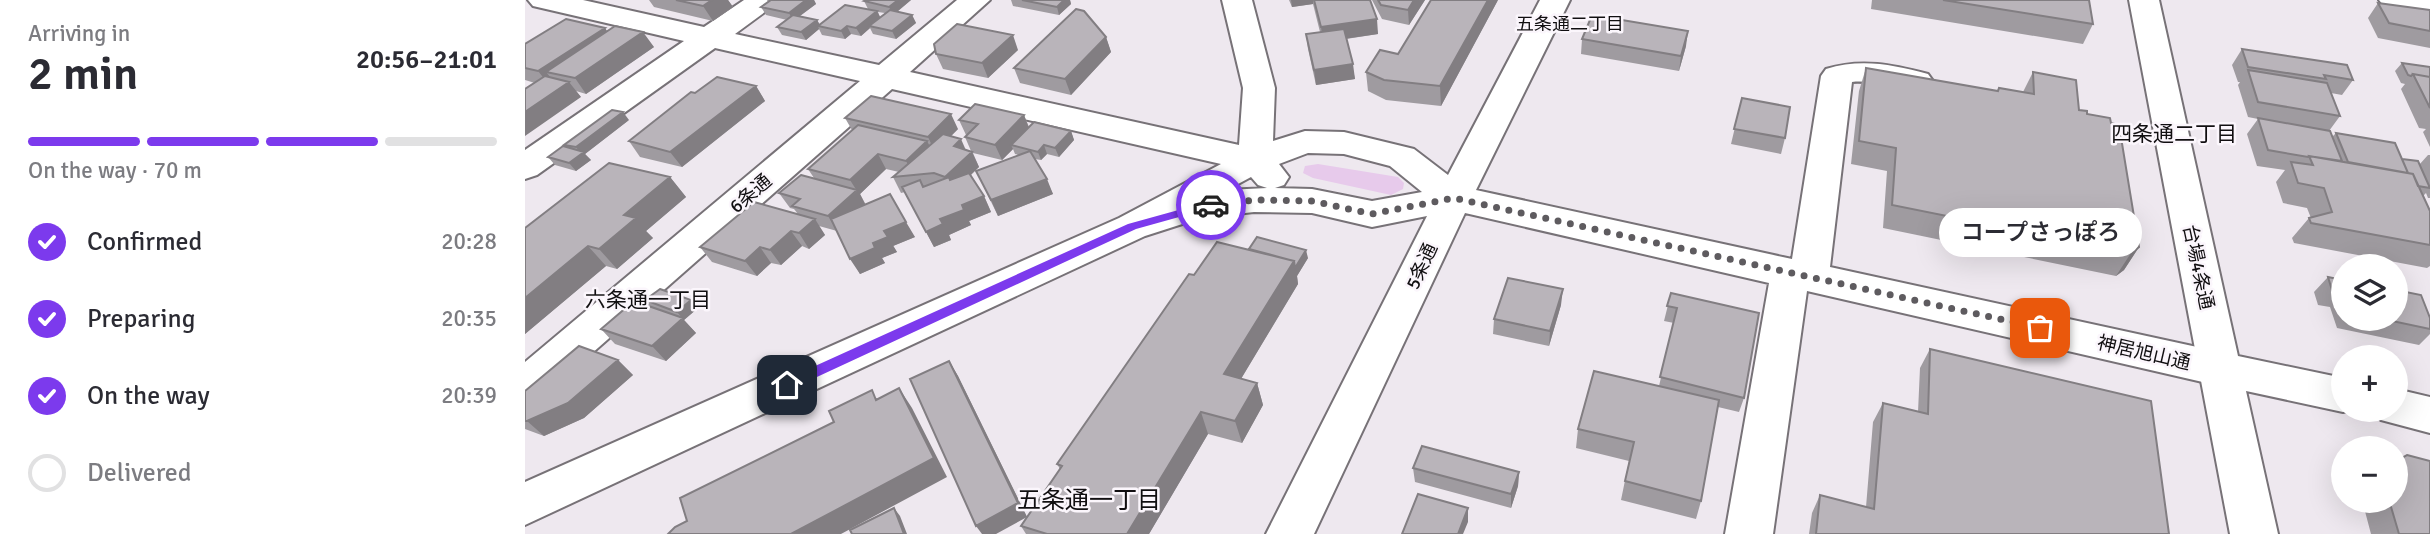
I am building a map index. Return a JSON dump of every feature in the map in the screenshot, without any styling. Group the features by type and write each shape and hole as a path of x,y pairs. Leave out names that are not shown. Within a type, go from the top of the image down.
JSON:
{"main road":[{"path":"543,0 1255,160 1259,88 1237,0"},
{"path":"525,167 763,0"},
{"name":"6条通","path":"525,387 975,0"},
{"name":"5条通","path":"1290,534 1454,198 1555,0"},
{"name":"台場4条通","path":"2144,0 2254,534"},
{"path":"2394,0 2430,6"},
{"path":"558,31 591,10"},
{"path":"1749,534 1837,76 1849,71 1867,71 1944,87"},
{"name":"神居旭山通","path":"1259,88 1271,105 1305,125 1344,143 1402,157 1454,198"},
{"name":"神居旭山通","path":"1132,227 1255,160 1305,142 1344,143"},
{"name":"神居旭山通","path":"1255,160 1279,185 1312,201"},
{"name":"神居旭山通","path":"1132,227 1199,206 1254,200 1312,201 1372,214 1454,198 2331,393"},
{"path":"525,504 1132,227"},
{"path":"2408,410 2430,415"}],"shaded area":[{"path":"1318,164 1398,177 1404,183 1403,189 1391,195 1313,178 1303,173 1305,166"}],"building":[{"path":"676,0 712,0 703,6"},
{"path":"771,0 806,0 789,13 761,7"},
{"path":"898,0 889,7 864,1"},
{"path":"1022,0 1064,0 1057,7"},
{"path":"1314,0 1370,0 1377,19 1321,27"},
{"path":"1378,0 1414,0 1408,10 1381,5"},
{"path":"1431,0 1488,0 1440,86 1384,80 1366,72 1380,50 1398,54"},
{"path":"1943,0 2089,0 2093,24"},
{"path":"2378,3 2430,10 2430,31 2389,23"},
{"path":"845,5 877,11 856,28 847,26 841,31 818,26"},
{"path":"1076,9 1084,11 1106,37 1065,79 1014,68"},
{"path":"890,10 912,15 892,31 869,26"},
{"path":"793,15 817,20 801,32 777,27"},
{"path":"1592,15 1688,31 1681,56 1582,39"},
{"path":"566,19 605,28 538,71 525,68 525,44"},
{"path":"957,24 1013,35 982,63 936,54 934,44"},
{"path":"615,26 643,32 575,78 546,72"},
{"path":"1344,29 1353,64 1314,70 1306,34"},
{"path":"2242,49 2347,65 2353,80 2324,75 2326,79 2248,67"},
{"path":"2402,63 2430,67 2430,77 2408,75"},
{"path":"1866,68 1998,91 1999,88 2034,94 2033,72 2076,80 2079,110 2110,118 2111,123 2119,125 2139,247 2131,253 1892,205 1896,148 1859,141"},
{"path":"2248,70 2327,83 2340,116 2258,102"},
{"path":"2413,74 2430,77 2430,108"},
{"path":"545,76 569,82 525,112 525,89"},
{"path":"717,77 756,86 670,152 629,141 691,92 695,93"},
{"path":"871,96 951,114 928,137 845,118"},
{"path":"1742,98 1790,107 1785,138 1734,129"},
{"path":"975,104 1024,115 995,145 965,137 978,124 959,120"},
{"path":"612,110 623,112 576,147 564,145"},
{"path":"2258,118 2330,131 2342,161 2268,150"},
{"path":"1034,122 1071,131 1055,148 1044,145 1038,152 1011,145"},
{"path":"858,125 927,141 906,161 878,154 850,180 808,169"},
{"path":"2336,133 2395,143 2408,173 2348,162"},
{"path":"943,134 961,139 954,146 972,152 945,177 934,173 893,177"},
{"path":"563,146 584,152 569,163 548,157"},
{"path":"1030,151 1047,179 991,200 976,171"},
{"path":"2309,156 2413,174 2430,211 2430,245 2311,223 2309,218 2332,212 2324,188 2298,183 2291,162 2313,165"},
{"path":"2402,159 2418,161 2430,188 2418,186"},
{"path":"609,163 670,177 624,215 636,218 599,249 588,246 525,298 525,228"},
{"path":"969,173 984,196 962,205 964,210 940,219 943,224 926,232 902,187 920,180 923,187"},
{"path":"801,175 857,190 828,216 792,206 800,199 779,193"},
{"path":"890,194 906,222 884,231 888,237 873,243 875,248 850,259 831,219"},
{"path":"754,202 815,219 799,233 791,231 770,250 760,247 745,261 700,247"},
{"path":"1257,237 1306,250 1295,268 1294,261 1249,249"},
{"path":"1217,242 1294,261 1224,374 1257,383 1235,421 1201,412 1127,534 1047,534 1021,526 1062,466 1057,464 1189,274 1194,275"},
{"path":"1508,278 1563,289 1550,331 1494,319"},
{"path":"660,289 691,300 677,312 645,300"},
{"path":"2408,292 2421,295 2430,318 2430,329 2408,324"},
{"path":"1671,293 1759,313 1744,398 1660,377 1677,308 1667,306"},
{"path":"634,301 683,318 652,346 601,329"},
{"path":"579,346 618,360 568,403 525,421 525,391"},
{"path":"1930,349 2151,401 2169,534 1816,534 1820,495 1874,509 1883,403 1928,414"},
{"path":"949,361 1018,503 976,526 910,379"},
{"path":"1594,371 1719,400 1701,501 1625,481 1634,442 1578,429"},
{"path":"899,388 934,458 791,534 668,534 687,521 680,498 834,422 829,411 872,390 876,400"},
{"path":"1422,446 1519,472 1511,494 1413,468"},
{"path":"2408,455 2430,461 2430,534 2399,534 2393,513 2408,513"},
{"path":"1418,494 1468,508 1458,534 1402,534"},
{"path":"894,508 904,534 852,534 850,530"}],"way so far":[{"path":"1211,205 1254,200 1312,201 1372,214 1454,198 2040,328"}],"place":[{"name":"コープさっぽろ","path":"2040,328"}],"district":[{"name":"五条通二丁目","path":"1570,24"},
{"name":"四条通二丁目","path":"2174,134"},
{"name":"六条通一丁目","path":"648,300"},
{"name":"五条通一丁目","path":"1089,500"}],"route":[{"path":"787,385 1132,227 1199,206 1211,205"}]}
